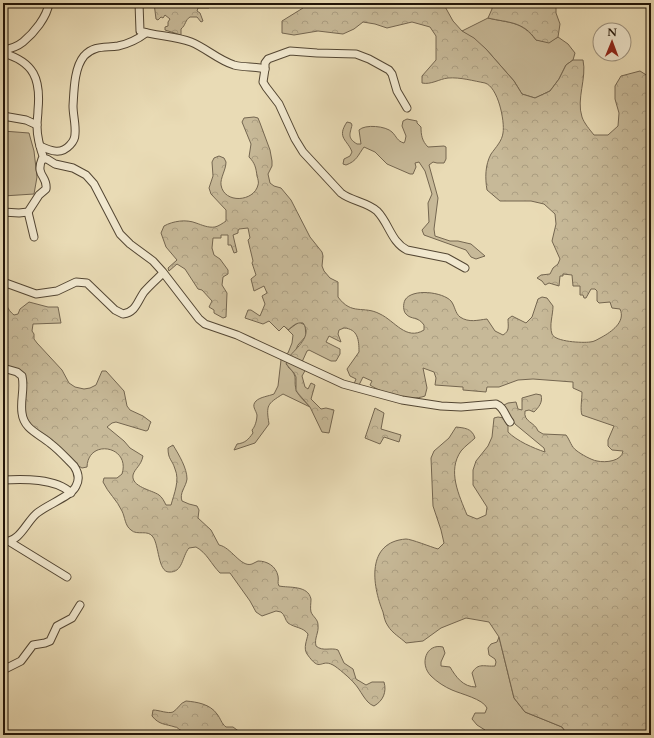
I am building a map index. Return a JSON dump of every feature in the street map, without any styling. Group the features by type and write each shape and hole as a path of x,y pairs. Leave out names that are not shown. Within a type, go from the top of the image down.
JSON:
{"street":[{"path":"3,52 23,42 37,27 48,10 49,3"},
{"path":"139,3 140,31 189,42 234,65 259,67 265,69"},
{"path":"40,146 52,151 61,152 73,142 75,135 73,107 76,74 78,66 84,56 92,49 102,46 118,46 139,38 146,33"},
{"path":"407,108 397,91 390,70 369,58 356,54 317,54 290,51 268,59 265,63 263,82 279,104 303,152 340,193 347,198 373,208 378,212 396,242 402,248 447,258 464,268"},
{"path":"3,52 26,63 30,67 37,82 39,91 37,125 38,138 46,159 55,164 79,170 86,175 94,184 120,234 130,244 153,261 199,319 205,324 237,335 343,384 402,400 441,406 461,407 496,404 503,409 510,422"},
{"path":"3,116 26,120 37,125"},
{"path":"34,237 28,212 39,195 46,189 46,181 40,173 39,167 42,159 46,159"},
{"path":"3,212 28,212"},
{"path":"3,282 36,294 57,291 76,282 87,283 115,310 123,314 128,314 134,310 144,292 163,273"},
{"path":"3,368 17,372 22,376 24,390 21,411 27,426 51,443 77,470 78,476 77,486 71,493 51,503 36,514 17,538 7,542"},
{"path":"3,480 41,481 67,489 71,493"},
{"path":"7,542 67,577"},
{"path":"3,670 21,661 33,645 50,641 56,626 72,618 80,606"}],"green space":[{"path":"154,3 205,3 209,6 209,8 198,8 197,11 200,13 203,21 201,22 197,17 190,17 181,29 181,35 165,30 165,27 168,26 170,19 165,15 163,18 161,17 158,20 156,19"},
{"path":"305,3 443,3 453,21 462,31 474,38 486,49 514,81 522,94 535,98 550,91 559,79 566,65 573,60 583,60 584,74 580,110 584,122 594,135 608,135 618,126 619,113 615,99 615,86 621,76 640,71 651,78 651,735 568,735 562,727 525,712 514,698 499,637 489,622 466,618 441,628 423,641 406,643 392,631 387,624 376,590 375,566 378,556 384,548 393,542 406,539 438,549 444,543 433,506 431,458 434,451 449,438 456,427 470,430 475,438 461,451 455,467 455,475 458,491 467,515 477,519 486,515 487,507 473,485 473,470 476,461 488,446 492,437 494,418 504,418 508,426 508,432 525,444 545,452 544,448 515,424 512,418 507,414 504,405 508,403 516,402 518,409 522,410 522,398 536,394 541,395 540,404 534,412 529,410 525,411 527,420 538,431 543,434 566,435 575,449 589,458 601,462 620,457 623,451 612,450 608,446 608,440 614,426 582,415 582,392 573,388 573,382 533,379 518,380 499,387 487,387 486,392 463,390 463,387 435,385 436,378 434,372 423,368 427,388 425,396 419,398 404,398 389,394 370,385 372,381 363,377 359,385 354,384 356,379 350,376 347,369 359,352 359,343 357,336 352,330 344,328 339,330 338,334 341,342 329,336 326,342 340,349 340,354 336,361 331,361 309,350 307,351 302,362 289,357 305,337 306,328 303,323 296,324 288,330 284,326 279,331 269,321 263,324 245,318 248,310 251,310 260,316 265,304 262,296 267,293 264,286 254,291 251,279 256,275 252,263 253,261 248,240 250,238 248,228 239,229 238,233 233,235 237,252 234,253 231,245 228,245 228,235 221,235 221,238 213,238 212,248 214,255 220,259 228,270 228,274 223,277 222,285 227,293 226,317 223,318 214,313 214,310 209,307 212,301 202,290 198,289 185,269 177,264 169,271 168,268 177,260 166,247 161,233 164,226 175,222 184,221 207,227 215,227 226,221 226,210 211,194 209,188 213,176 212,162 214,158 219,156 224,158 226,162 221,185 223,191 227,195 233,198 239,198 251,195 255,191 258,180 255,166 249,157 251,144 242,122 244,118 254,117 258,118 270,150 272,166 268,174 270,183 281,188 291,200 310,237 322,252 322,266 324,271 330,278 338,282 338,297 348,306 374,311 406,332 418,333 424,330 424,325 419,320 408,316 405,313 405,300 409,296 421,293 441,295 451,301 457,314 463,319 470,321 487,319 495,331 503,335 508,330 508,319 512,316 526,323 532,317 538,299 542,297 547,298 553,306 551,331 554,337 558,339 576,342 593,342 617,326 621,318 620,309 612,308 610,302 599,303 597,301 597,291 595,289 591,289 586,298 584,298 583,295 580,295 580,286 573,286 572,275 563,274 563,276 560,276 559,286 549,283 545,285 537,278 541,275 550,274 560,259 552,241 556,224 555,214 544,204 531,201 500,201 487,190 486,176 488,163 491,154 501,139 503,133 503,121 500,105 494,91 490,86 485,83 467,79 453,78 422,83 422,76 436,60 436,36 430,27 412,22 387,28 363,22 354,29 343,34 318,31 294,35 282,33 282,21 303,8"},
{"path":"492,3 556,3 556,13 560,24 558,37 549,43 536,40 526,29 521,26 488,18 492,9"},
{"path":"488,18 509,22 520,26 526,29 536,40 549,42 558,37 568,44 575,53 573,60 566,65 559,79 550,91 535,98 522,94 514,81 486,49 462,31"},
{"path":"407,119 417,121 421,127 423,140 428,147 446,147 446,159 444,163 433,162 429,165 438,198 434,229 435,236 450,241 471,244 485,256 476,259 471,257 466,250 424,235 422,230 429,222 428,203 432,194 425,171 419,162 415,163 416,167 413,174 410,174 387,164 375,152 364,147 353,162 346,165 343,164 344,159 350,156 352,152 343,135 344,127 347,122 351,123 352,125 350,138 357,144 361,144 359,130 370,126 381,127 389,130 398,140 404,143 406,136 402,126 403,121"},
{"path":"3,131 29,133 34,151 37,177 34,194 3,196"},
{"path":"3,300 5,301 8,309 14,315 18,314 20,309 29,302 48,307 58,307 61,323 33,324 32,331 34,334 34,339 62,370 69,383 75,387 84,389 90,388 96,385 102,371 106,371 124,391 127,406 130,410 143,416 151,422 148,430 146,431 116,422 107,427 130,448 143,456 133,475 135,482 143,488 159,495 166,505 171,505 177,478 168,452 168,448 173,445 186,470 187,475 181,495 182,501 197,506 199,510 198,518 211,530 219,545 228,549 244,563 252,564 258,561 268,563 277,572 279,586 298,588 306,591 311,599 311,612 318,623 316,646 321,649 338,650 344,663 353,669 356,679 366,685 372,682 384,682 385,693 380,702 374,706 371,704 352,681 333,665 329,663 315,663 306,652 305,647 308,634 306,632 288,623 281,612 276,611 262,616 256,612 230,573 220,573 200,549 196,547 189,548 177,570 174,572 165,571 153,537 148,533 133,532 129,528 120,507 103,482 104,478 117,478 122,474 123,464 120,457 115,452 108,449 101,449 94,452 89,458 87,467 82,468 30,432 23,416 25,376 4,369 3,378"},
{"path":"299,322 305,325 306,336 298,345 288,367 292,370 295,376 298,393 310,407 283,394 274,400 269,406 269,424 255,443 234,450 237,444 246,441 253,433 252,430 257,417 254,406 256,401 260,398 274,394 278,386 281,360 284,355 288,353 292,343 293,335 288,330"},
{"path":"288,359 306,369 302,376 305,387 308,389 311,383 315,385 311,399 321,409 326,408 334,410 329,433 322,432 310,407 296,391 296,377 286,364"},
{"path":"375,408 384,413 381,429 401,435 399,442 384,437 380,444 365,438"},
{"path":"499,637 514,698 525,712 562,727 568,735 486,735 485,730 477,725 472,719 475,713 485,713 487,708 485,705 477,699 444,686 433,678 427,671 425,660 429,651 432,648 443,647 445,653 441,666 450,667 457,678 471,687 476,687 472,673 479,666 495,666 495,659 489,655 488,648 491,644 497,642"},
{"path":"186,701 199,703 211,708 226,727 233,727 244,735 192,735 180,730 177,727 160,723 152,716 153,710 169,713 173,712"}]}
